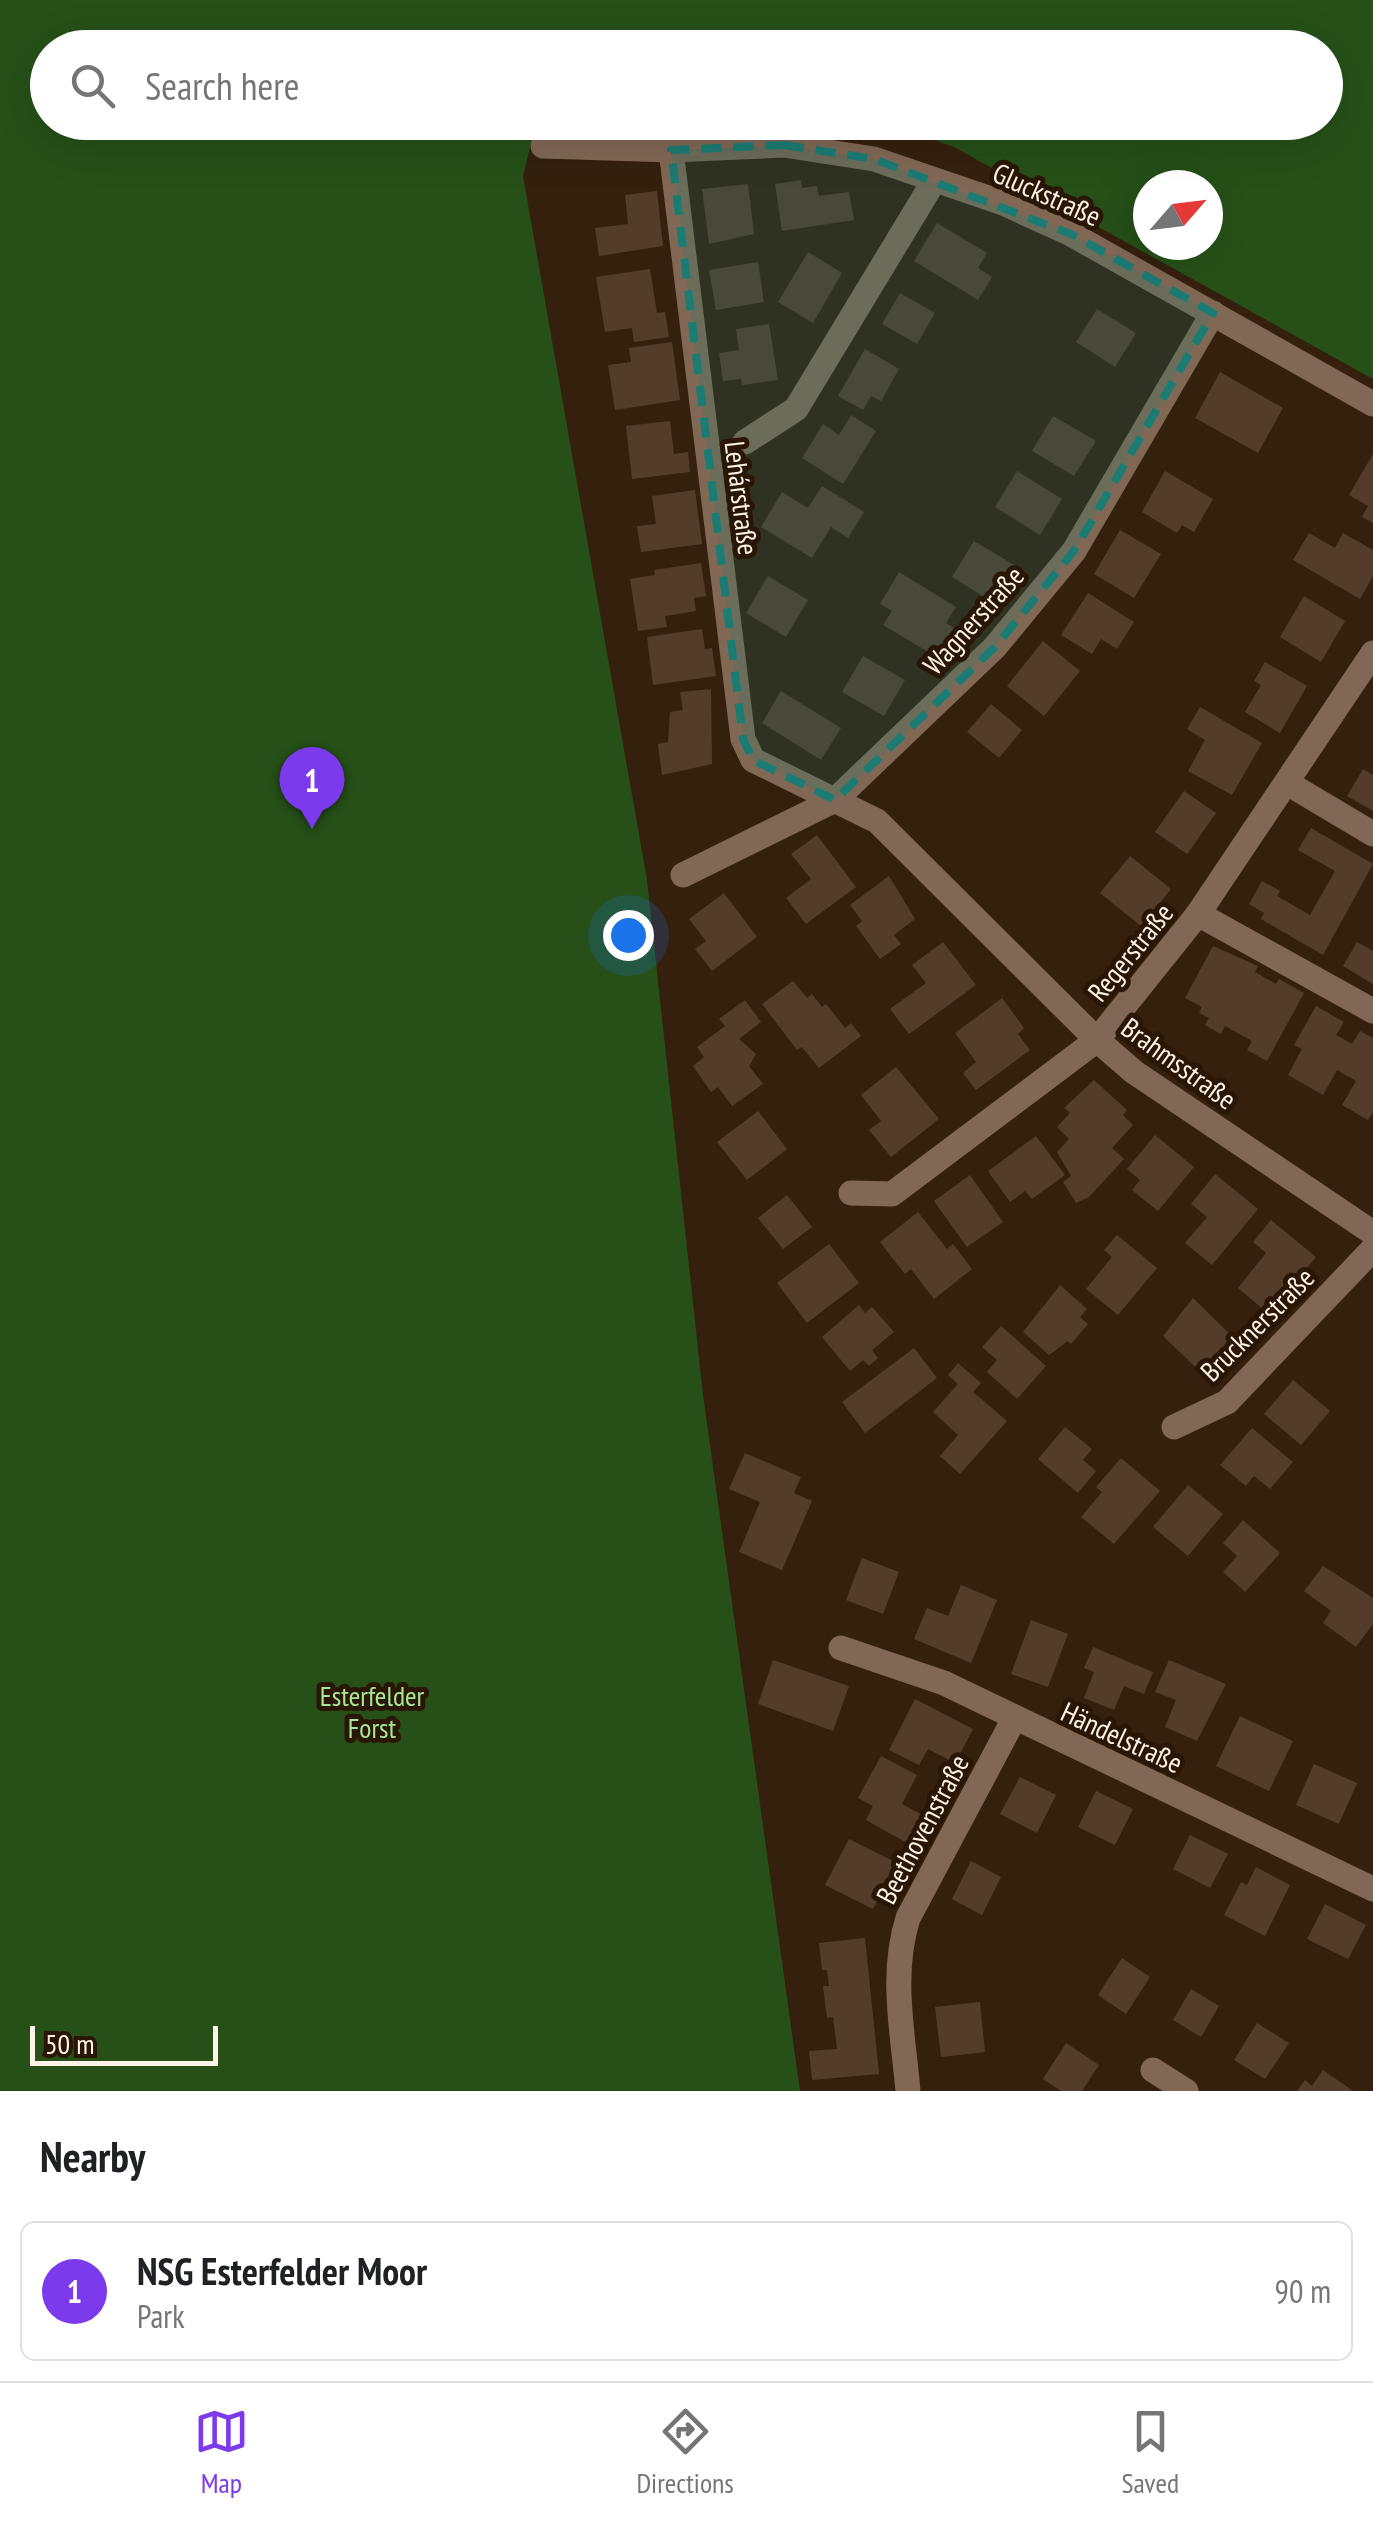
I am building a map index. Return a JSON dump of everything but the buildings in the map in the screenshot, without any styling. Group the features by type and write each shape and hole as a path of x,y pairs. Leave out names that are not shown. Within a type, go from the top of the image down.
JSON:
{"street":[{"name":"Gluckstraße","path":"543,146 672,150 784,145 874,159 1002,204 1071,234 1373,404"},
{"name":"Lehárstraße","path":"672,150 743,739 753,760 836,800"},
{"name":"Lehárstraße","path":"745,442 796,409 934,182"},
{"name":"Wagnerstraße","path":"683,875 836,800 995,647 1074,551 1213,313"},
{"name":"Regerstraße","path":"852,1193 892,1194 1097,1040 1198,914 1290,784 1373,654"},
{"path":"1290,784 1373,834"},
{"name":"Brahmsstraße","path":"836,800 877,821 1134,1072 1373,1233"},
{"path":"1198,914 1373,1012"},
{"name":"Brucknerstraße","path":"1174,1427 1227,1402 1373,1249"},
{"name":"Händelstraße","path":"841,1648 944,1683 1373,1889"},
{"name":"Beethovenstraße","path":"908,2091 897,1973 899,1946 908,1918 1014,1719"},
{"path":"1153,2070 1186,2091"}],"highlighted area":[{"path":"784,145 874,159 1071,234 1213,313 1074,551 995,647 835,800 753,760 743,739 671,150"}],"green space":[{"name":"Esterfelder Forst","path":"0,0 1373,0 1373,379 1158,260 1223,260 1223,170 1133,170 1133,246 954,147 934,140 1343,140 1343,30 30,30 30,140 532,140 523,176 647,880 703,1395 800,2091 0,2091"}],"place":[{"name":"NSG Esterfelder Moor","path":"312,829"}]}
